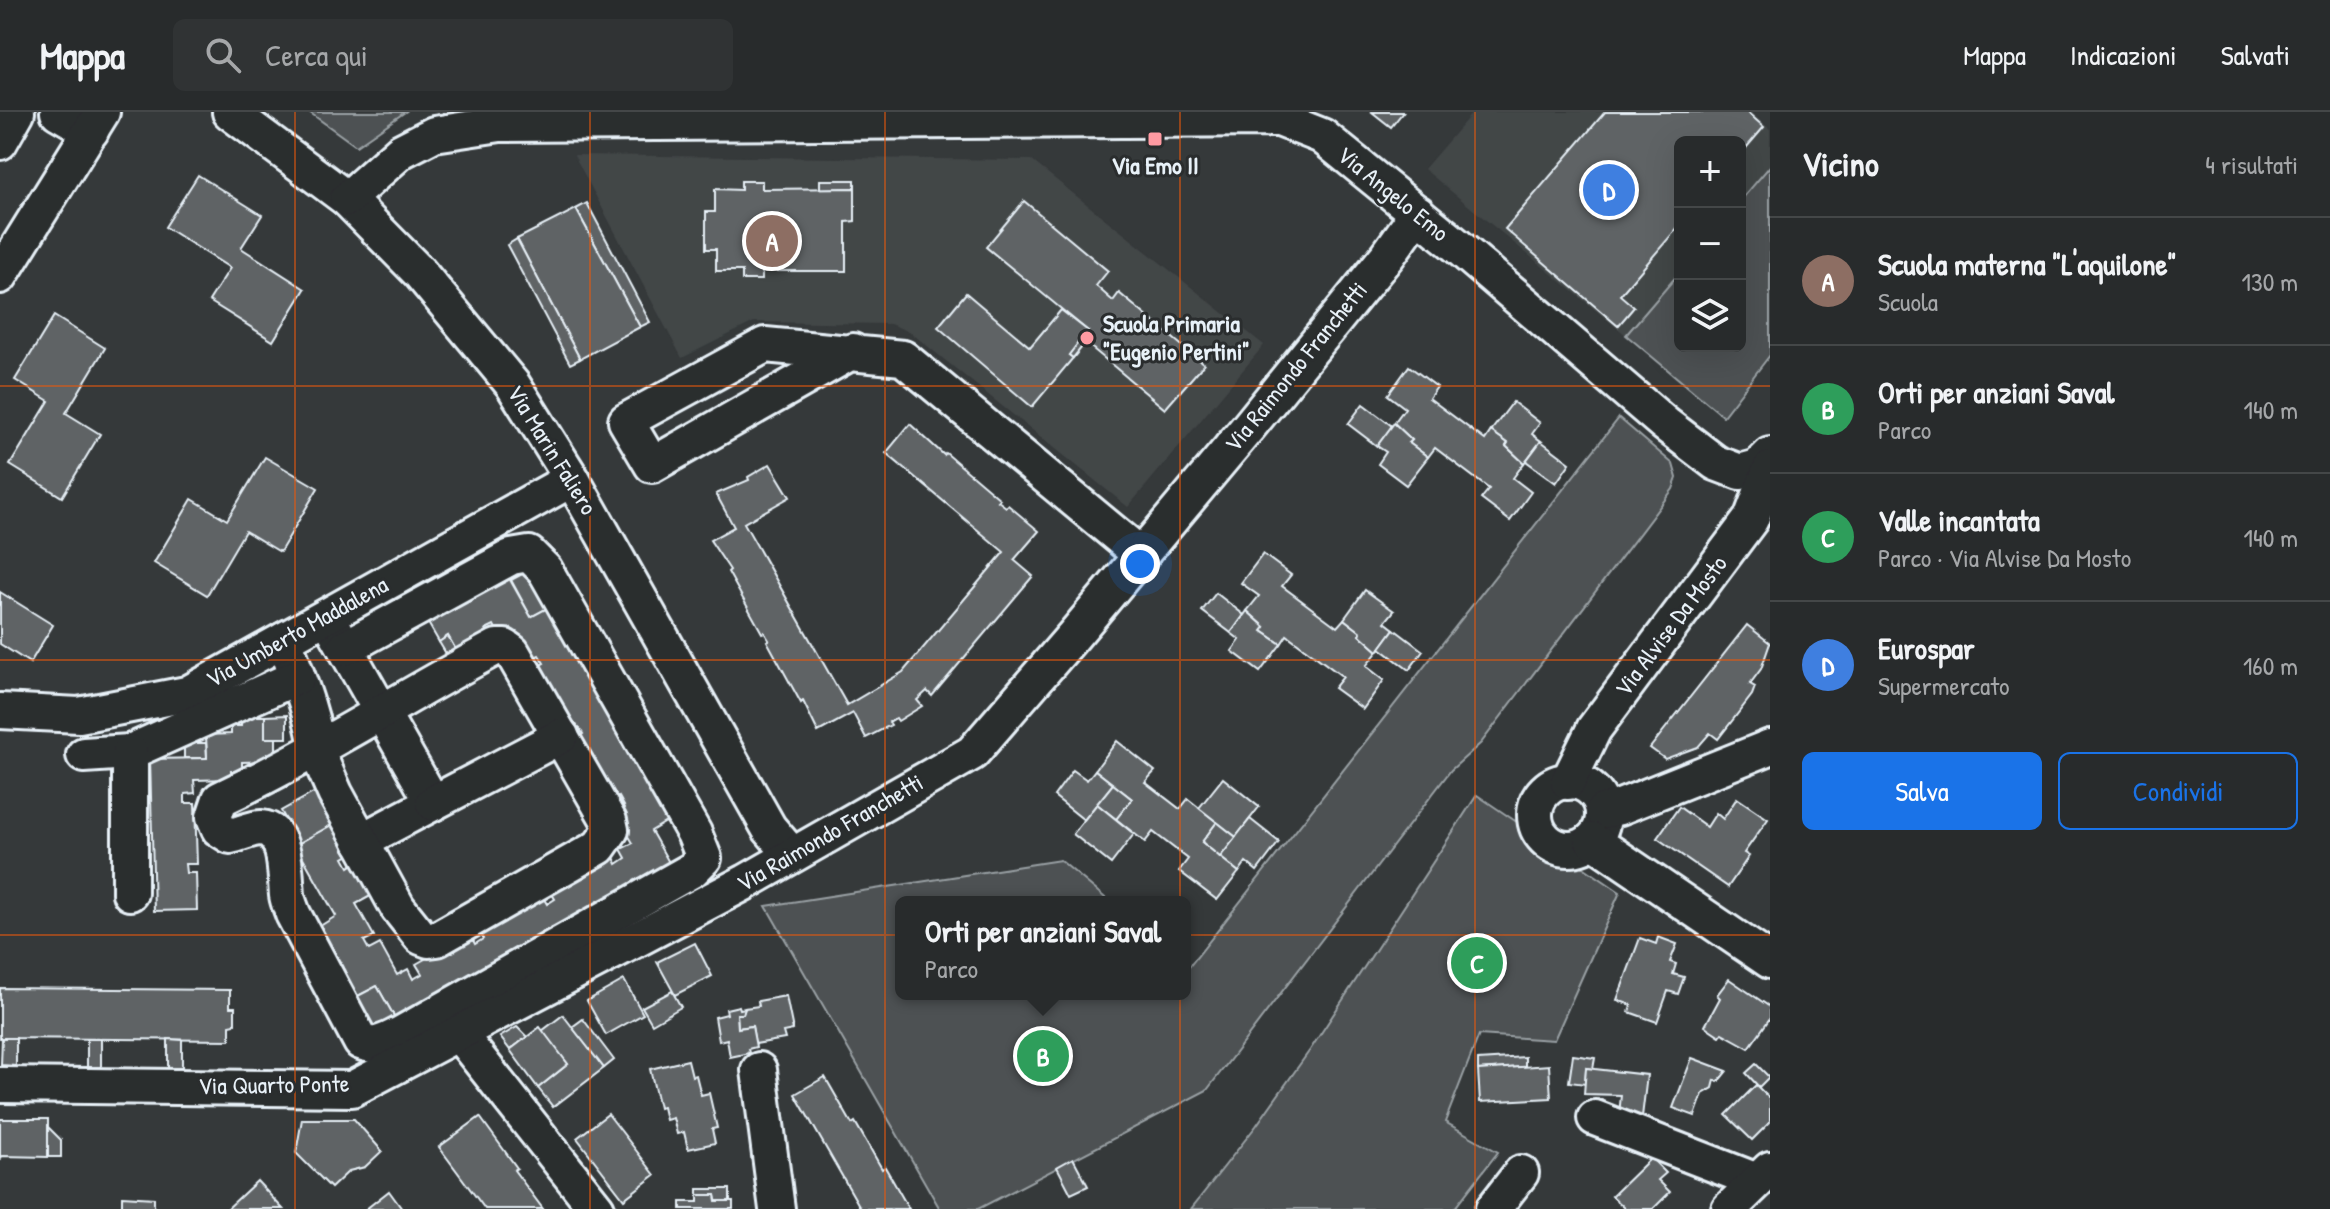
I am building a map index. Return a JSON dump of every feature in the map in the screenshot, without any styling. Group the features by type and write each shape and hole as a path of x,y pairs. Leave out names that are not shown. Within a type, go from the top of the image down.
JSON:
{"street":[{"path":"0,142 17,112"},
{"path":"0,276 97,122 58,112"},
{"name":"Via Marin Faliero","path":"230,112 347,199 419,272 513,385 572,479 769,828 792,855"},
{"name":"Via Angelo Emo","path":"347,199 401,151 441,121 514,124 1279,119 1322,136 1418,213 1665,424 1716,463 1740,472 1758,467 1770,455"},
{"name":"Via Raimondo Franchetti","path":"459,1034 792,855 972,753 1250,425 1388,255 1418,213"},
{"path":"853,351 652,465 626,421 765,345 853,351 903,358 1141,555"},
{"name":"Via Alvise Da Mosto","path":"1597,826 1581,847 1568,850 1555,847 1538,828 1535,816 1538,803 1545,792 1556,784 1568,782 1594,729 1751,519 1770,469"},
{"name":"Via Umberto Maddalena","path":"0,711 79,715 187,694 572,479"},
{"path":"284,640 315,724 318,748 335,793 412,929 429,940 437,939 599,847 611,830 603,807 512,652 505,647 497,647 318,748 285,768 220,799 214,817 219,829 230,836 258,828 268,830 277,838 283,852 287,896 293,914 361,1042 369,1046 382,1044 399,1035 692,870 704,858 694,833 553,584 538,560 529,554 511,557 345,648"},
{"path":"327,616 433,803"},
{"path":"84,755 130,752 297,677"},
{"path":"361,841 561,736"},
{"path":"1597,826 1620,807 1770,747"},
{"path":"130,752 130,893"},
{"path":"1568,782 1587,787 1600,801 1597,826"},
{"path":"1597,826 1770,961"},
{"path":"459,1034 597,1209"},
{"name":"Via Quarto Ponte","path":"0,1085 352,1089 459,1034"},
{"path":"759,1070 777,1209"},
{"path":"1595,1118 1763,1175 1729,1209"},
{"path":"1493,1209 1521,1173"}],"shaded area":[{"path":"309,112 405,112 356,146"},
{"path":"1473,112 1750,112 1770,129 1770,166 1746,194 1746,136 1674,136 1674,279 1626,335 1424,169"},
{"path":"574,155 1031,160 1264,345 1128,507 910,332 890,324 754,322 682,358"},
{"path":"1770,166 1770,355 1723,416 1626,335 1674,279 1674,352 1746,352 1746,194"},
{"path":"1619,418 1673,464 1677,478 1673,489 1481,743 1451,770 1207,1090 978,1209 940,1209 766,906 1060,860 1103,896 895,896 895,1000 1191,1000 1191,964"},
{"path":"1477,795 1620,892 1554,1040 1479,1035 1445,1122 1498,1152 1454,1209 1191,1209 1310,1050"}],"building":[{"path":"1372,112 1403,112 1391,127"},
{"path":"1605,112 1747,112 1764,127 1746,148 1746,136 1674,136 1674,232 1620,295 1634,307 1618,326 1505,229"},
{"path":"198,175 262,215 241,248 305,289 273,341 209,301 230,268 165,227"},
{"path":"820,180 855,180 855,188 820,189"},
{"path":"741,181 762,181 762,189 855,188 855,221 846,222 846,271 762,271 762,280 742,280 742,271 716,271 716,249 706,249 706,212 715,212 715,189 741,190"},
{"path":"1024,201 1108,271 1096,286 1113,301 1119,293 1204,364 1165,409 1081,339 1088,331 986,247"},
{"path":"587,203 650,322 640,327 576,209"},
{"path":"576,209 640,327 580,359 517,239"},
{"path":"517,239 580,359 570,364 507,245"},
{"path":"966,293 1030,347 1061,310 1088,331 1069,355 1073,358 1032,407 938,327"},
{"path":"54,316 105,348 66,413 100,434 62,497 10,465 49,401 15,380"},
{"path":"1081,339 1086,342 1073,358 1069,355"},
{"path":"1409,366 1437,387 1429,398 1485,440 1491,431 1508,443 1506,446 1524,463 1513,478 1531,492 1510,521 1481,499 1489,489 1435,448 1428,457 1409,443 1412,440 1394,423 1405,408 1388,395"},
{"path":"1513,402 1540,423 1532,434 1541,441 1524,463 1506,446 1508,443 1491,431"},
{"path":"1363,404 1392,426 1377,446 1348,424"},
{"path":"1394,423 1412,440 1409,443 1428,457 1406,485 1378,464 1386,452 1377,446"},
{"path":"910,424 1000,499 998,501 1006,507 1008,505 1039,531 1014,560 1033,576 932,696 927,691 917,700 922,706 898,721 896,718 889,722 891,725 866,738 853,713 818,732 728,572 730,570 710,540 734,527 716,494 749,480 748,477 770,464 790,497 744,523 847,705 903,672 1004,552 886,453"},
{"path":"1541,441 1570,463 1556,483 1526,461"},
{"path":"265,457 318,488 280,552 245,531 207,595 154,563 192,499 227,520"},
{"path":"1263,554 1291,575 1282,586 1337,627 1344,619 1378,651 1366,666 1384,680 1363,709 1334,688 1343,677 1287,635 1281,644 1262,631 1265,627 1247,611 1259,596 1241,583"},
{"path":"526,572 546,609 531,617 511,580"},
{"path":"509,578 531,617 551,606 671,819 651,831 674,871 399,1025 377,986 356,997 317,928 336,916 296,845 335,822 353,853 344,858 349,867 358,861 376,893 356,904 374,936 364,941 369,950 380,944 397,975 408,969 413,979 422,974 416,964 470,934 475,944 483,939 478,929 541,894 547,904 555,899 549,889 612,853 617,864 626,858 621,849 633,843 614,811 624,806 619,797 609,803 574,740 583,734 579,727 570,732 534,668 544,663 539,655 529,660 511,628 499,635 494,625 486,629 492,639 460,657 448,636 439,642 428,623"},
{"path":"1365,590 1394,611 1385,622 1394,629 1378,651 1344,619"},
{"path":"0,592 53,625 30,663 0,644"},
{"path":"1216,593 1244,615 1231,633 1202,611"},
{"path":"1247,611 1265,627 1262,631 1281,644 1260,672 1232,651 1240,640 1231,633"},
{"path":"1747,625 1770,643 1761,669 1750,684 1755,687 1752,695 1718,739 1710,733 1698,747 1665,759 1650,748"},
{"path":"1394,629 1423,651 1409,670 1380,648"},
{"path":"448,636 460,657 451,662 439,642"},
{"path":"287,715 287,738 265,738 265,716"},
{"path":"241,716 265,716 265,738 276,738 276,761 242,762 242,771 231,771 231,779 194,780 195,793 185,794 185,803 195,803 197,864 185,864 186,873 196,873 197,910 154,911 150,759 207,758 206,735 231,734 231,726 241,726"},
{"path":"1117,741 1155,771 1145,782 1180,809 1188,799 1217,822 1202,842 1239,872 1217,900 1179,871 1188,859 1153,832 1145,842 1116,819 1132,799 1095,770"},
{"path":"184,743 206,743 207,758 184,758"},
{"path":"1073,770 1087,780 1095,770 1113,784 1084,820 1054,796"},
{"path":"1223,778 1259,807 1236,837 1199,808"},
{"path":"1113,784 1132,799 1116,819 1097,804"},
{"path":"315,792 333,824 299,843 281,811"},
{"path":"1737,798 1768,819 1744,853 1749,856 1728,887 1657,838 1679,807 1707,827 1716,813 1723,819"},
{"path":"1097,804 1134,834 1111,864 1073,834"},
{"path":"1250,819 1279,842 1257,871 1246,862 1239,872 1220,857"},
{"path":"1217,822 1236,837 1220,857 1202,842"},
{"path":"1658,937 1677,944 1670,962 1676,964 1673,974 1684,977 1678,994 1668,991 1657,1022 1629,1012 1631,1005 1617,1000 1640,938 1656,944"},
{"path":"695,943 712,976 675,995 657,962"},
{"path":"1729,979 1770,1007 1770,1018 1749,1048 1705,1026 1720,998 1717,995"},
{"path":"624,980 643,1014 606,1035 587,1001"},
{"path":"377,986 399,1025 378,1037 356,997"},
{"path":"0,988 230,990 230,1007 235,1007 235,1024 230,1025 230,1040 0,1038"},
{"path":"672,991 681,1007 652,1024 642,1007"},
{"path":"786,996 793,1030 783,1032 785,1039 755,1044 752,1026 738,1028 737,1014 743,1014 745,1008 759,1006 758,1001"},
{"path":"739,1006 740,1009 745,1008 743,1014 737,1014 738,1028 752,1026 756,1047 748,1049 749,1053 730,1057 727,1039 719,1041 715,1017 727,1014 726,1009"},
{"path":"563,1015 604,1068 553,1107 538,1088 568,1064 542,1031"},
{"path":"583,1019 614,1060 604,1068 572,1027"},
{"path":"517,1027 527,1037 510,1050 500,1037"},
{"path":"540,1027 568,1064 538,1088 510,1050"},
{"path":"2,1038 16,1038 16,1066 1,1065"},
{"path":"87,1039 101,1039 101,1067 87,1067"},
{"path":"168,1039 182,1040 182,1068 168,1068"},
{"path":"1573,1055 1595,1058 1593,1069 1586,1068 1585,1084 1569,1082"},
{"path":"1525,1057 1525,1067 1478,1070 1478,1060"},
{"path":"1692,1058 1727,1071 1718,1082 1715,1080 1713,1088 1703,1094 1695,1116 1673,1108"},
{"path":"688,1060 701,1095 709,1093 717,1128 712,1129 715,1143 688,1149 684,1132 677,1134 673,1118 666,1120 663,1107 659,1108 650,1069"},
{"path":"1756,1064 1769,1077 1759,1087 1746,1073"},
{"path":"1549,1065 1551,1098 1480,1102 1478,1070"},
{"path":"1586,1068 1647,1075 1642,1117 1619,1115 1621,1095 1584,1094"},
{"path":"825,1077 852,1124 855,1122 909,1209 861,1209 795,1094"},
{"path":"1756,1085 1770,1099 1770,1122 1752,1140 1726,1115"},
{"path":"608,1114 655,1175 624,1199 577,1138"},
{"path":"480,1117 543,1209 485,1209 439,1147"},
{"path":"0,1119 48,1119 48,1157 2,1156 0,1161"},
{"path":"302,1119 354,1119 382,1151 365,1167 349,1171 331,1188 296,1153"},
{"path":"48,1127 61,1140 61,1157 48,1157"},
{"path":"1073,1158 1088,1186 1071,1194 1057,1167"},
{"path":"1651,1158 1666,1173 1658,1180 1670,1192 1653,1209 1626,1209 1612,1196"},
{"path":"257,1181 283,1209 227,1209"},
{"path":"698,1189 730,1189 730,1201 716,1201 715,1195 698,1195"},
{"path":"389,1191 402,1209 366,1209"},
{"path":"698,1195 715,1195 716,1201 733,1201 733,1209 681,1209 681,1202 698,1202"},
{"path":"122,1196 154,1198 154,1209 122,1209"}],"place":[{"name":"Via Emo II","path":"1155,139"},
{"name":"Eurospar","path":"1609,190"},
{"name":"Scuola materna \"L'aquilone\"","path":"772,241"},
{"name":"Scuola Primaria \"Eugenio Pertini\"","path":"1087,338"},
{"name":"Valle incantata","path":"1477,963"},
{"name":"Orti per anziani Saval","path":"1043,1056"}]}
